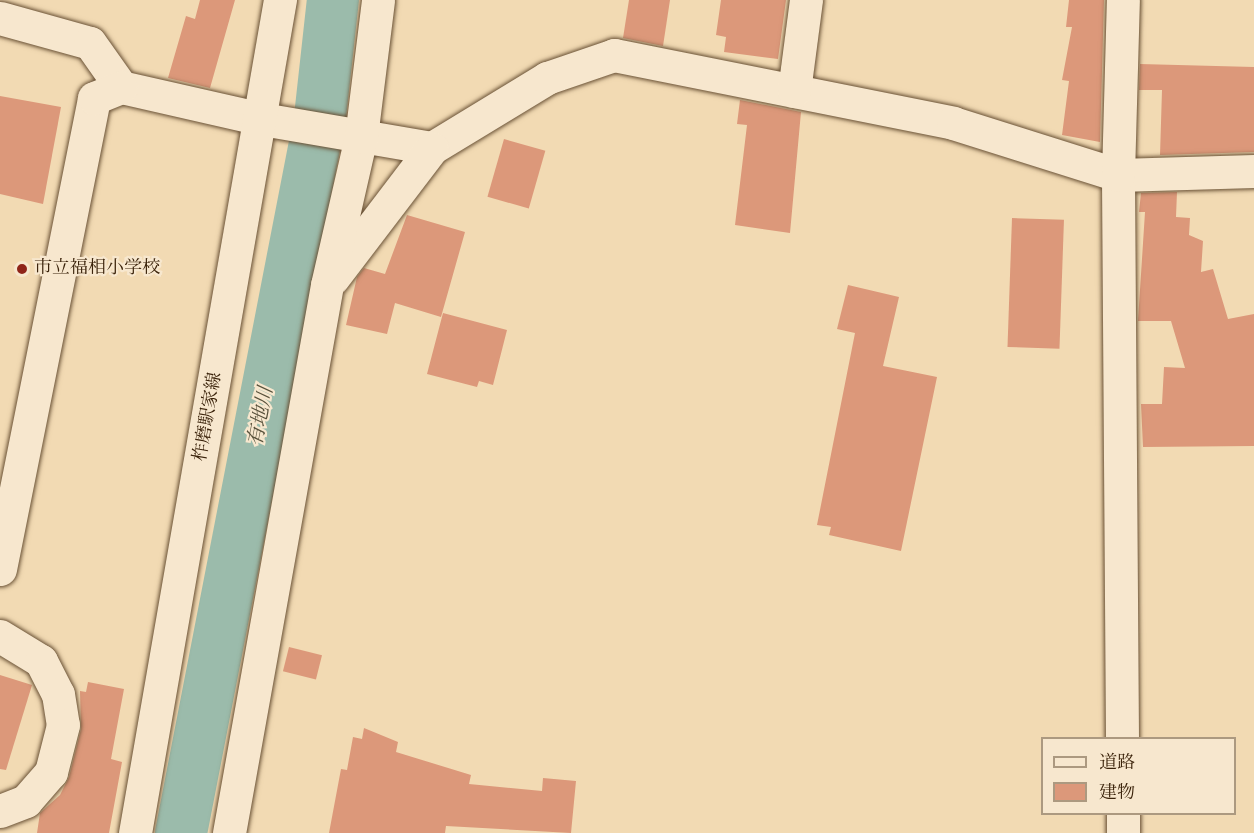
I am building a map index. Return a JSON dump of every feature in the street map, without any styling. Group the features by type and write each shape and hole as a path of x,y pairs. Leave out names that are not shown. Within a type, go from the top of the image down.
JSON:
{"street":[{"name":"柞磨駅家線","path":"135,833 262,119 280,0"},
{"path":"229,833 327,285 361,137 378,0"},
{"path":"794,91 806,0"},
{"path":"1122,737 1118,175 1123,0"},
{"path":"0,18 90,43 121,87"},
{"path":"327,285 432,148 547,78 614,55 953,123 1118,175 1254,171"},
{"path":"0,569 94,98 121,87 262,119 432,148"},
{"path":"0,636 41,661 58,694 63,725 51,772 26,801 0,811"},
{"path":"1123,815 1123,833"}],"building":[{"path":"200,0 235,0 210,88 168,78 186,16 195,19"},
{"path":"629,0 670,0 663,46 623,38"},
{"path":"721,0 786,0 778,59 724,52 726,37 716,35"},
{"path":"1069,0 1104,0 1100,142 1062,135 1069,81 1062,80 1072,27 1066,27"},
{"path":"1140,64 1254,67 1254,152 1160,155 1162,90 1139,90"},
{"path":"0,96 61,107 43,204 0,194"},
{"path":"740,100 801,112 790,233 735,225 747,125 737,124"},
{"path":"504,139 545,151 529,209 487,197"},
{"path":"1177,192 1176,217 1190,218 1189,235 1203,241 1201,272 1213,269 1228,319 1254,314 1254,446 1143,447 1141,404 1162,404 1164,367 1185,368 1171,321 1138,321 1145,212 1139,212 1141,193"},
{"path":"407,215 465,232 441,317 395,303 387,334 346,325 357,277 364,268 385,274"},
{"path":"1012,218 1064,220 1059,349 1007,347"},
{"path":"848,285 899,297 883,366 937,377 901,551 829,535 831,527 817,525 855,333 837,329"},
{"path":"443,313 507,330 493,385 479,381 477,387 427,374"},
{"path":"289,647 322,655 316,679 283,671"},
{"path":"0,675 32,685 6,770 0,769"},
{"path":"88,682 124,689 111,759 122,762 109,833 37,833 40,813 60,795 69,777 81,729 80,691 86,692"},
{"path":"364,728 398,742 396,752 471,775 469,784 542,791 543,778 576,781 571,833 446,826 445,833 329,833 341,769 347,770 353,737 362,739"}],"waterway":[{"name":"有地川","path":"181,833 320,117 333,0"}],"place":[{"name":"市立福相小学校","path":"22,269"}]}
